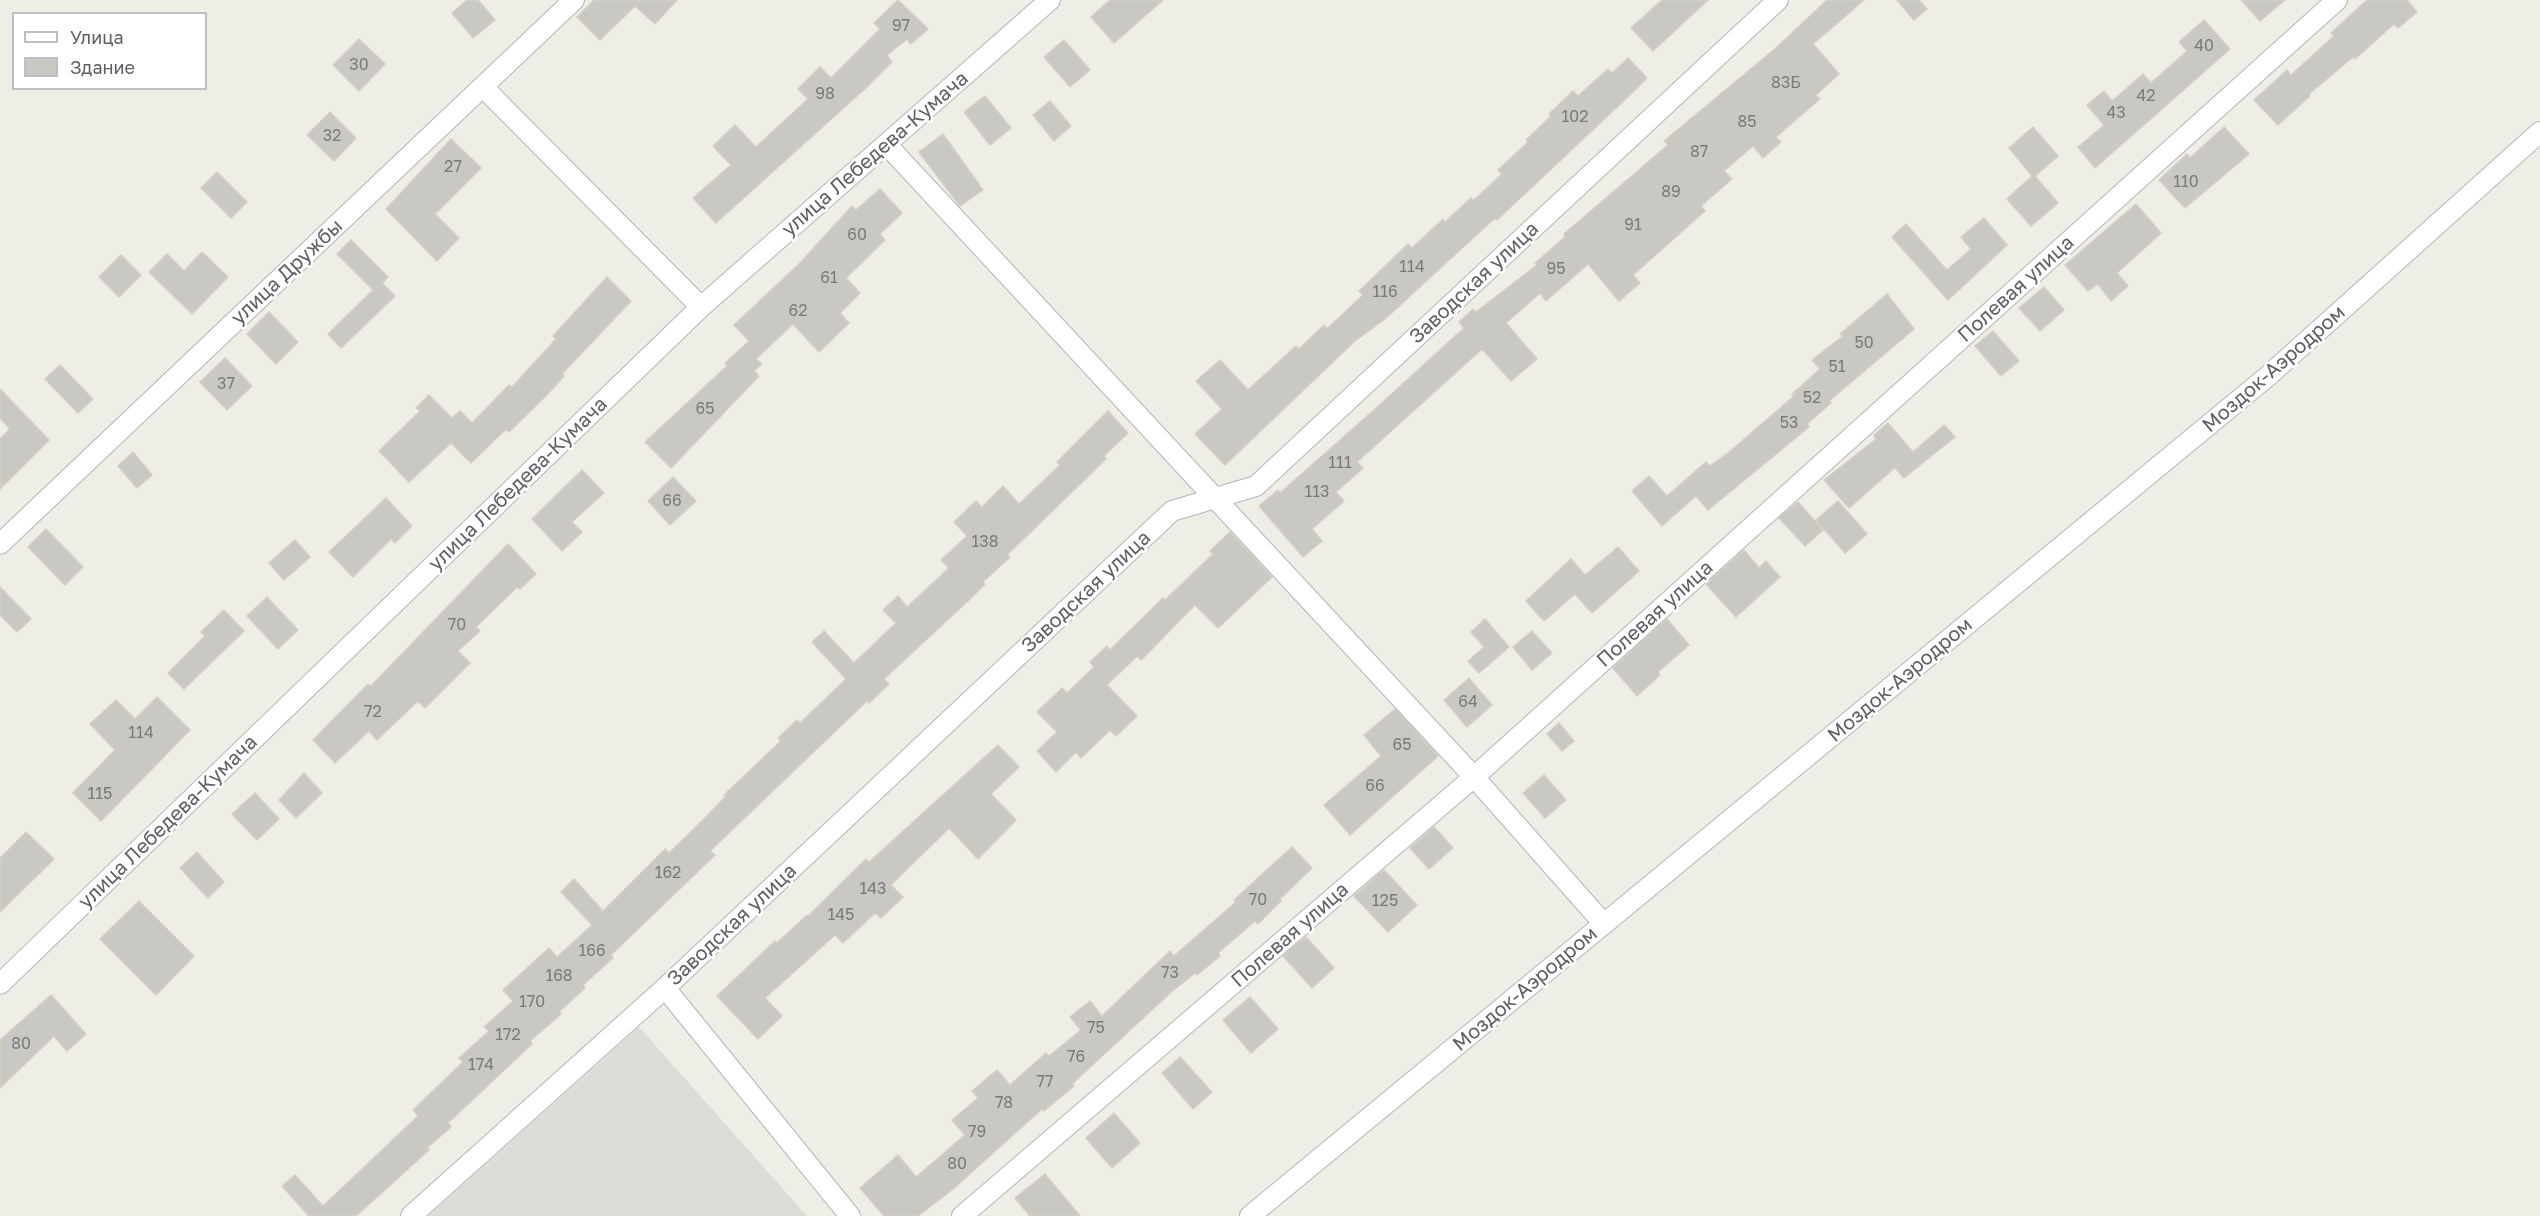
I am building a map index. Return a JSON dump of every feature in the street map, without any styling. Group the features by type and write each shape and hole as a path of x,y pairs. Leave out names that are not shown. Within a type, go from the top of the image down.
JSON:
{"street":[{"name":"улица Дружбы","path":"0,544 574,0"},
{"name":"улица Лебедева-Кумача","path":"0,984 701,308 1050,0"},
{"name":"Заводская улица","path":"411,1216 665,988 1172,511 1256,486 1778,0"},
{"name":"Полевая улица","path":"962,1216 1474,777 2337,0"},
{"path":"483,87 701,308"},
{"name":"Моздок-Аэродром","path":"1250,1216 2268,376 2540,132"},
{"path":"886,144 1474,777 1604,924"},
{"path":"665,988 850,1216"}],"shaded area":[{"path":"639,1027 807,1216 428,1216"}],"building":[{"path":"467,0 478,0 495,20 473,38 452,13"},
{"path":"594,0 677,0 655,24 635,6 600,40 577,17"},
{"path":"898,0 928,29 911,44 907,39 887,55 892,62 868,86 716,223 693,198 731,165 713,146 735,125 756,147 808,99 798,89 820,67 831,78 880,29 874,23"},
{"path":"1110,0 1163,0 1114,43 1091,17"},
{"path":"1662,0 1708,0 1653,51 1631,28"},
{"path":"1827,0 1864,0 1813,44 1839,74 1816,95 1820,99 1776,137 1781,142 1763,158 1753,146 1724,171 1732,179 1701,206 1705,211 1633,275 1640,283 1619,301 1588,264 1546,301 1540,293 1506,323 1537,359 1511,381 1482,349 1357,462 1363,468 1336,492 1344,501 1312,529 1322,541 1303,557 1259,506 1278,490 1280,493 1464,328 1459,322 1473,309 1476,312 1537,265 1535,263 1565,237 1564,234 1668,145 1664,141 1776,48"},
{"path":"1897,0 1919,0 1927,9 1914,20"},
{"path":"2241,0 2285,0 2260,21"},
{"path":"2367,0 2407,0 2417,12 2398,28 2394,24 2355,59 2353,57 2309,94 2310,96 2278,125 2254,100 2287,70 2291,75 2334,36 2331,33"},
{"path":"2204,20 2230,49 2095,168 2078,147 2104,125 2087,105 2104,91 2112,101 2143,74 2151,83 2187,51 2179,42"},
{"path":"359,39 385,64 359,91 333,65"},
{"path":"1064,40 1090,70 1070,87 1044,57"},
{"path":"1628,58 1647,78 1497,220 1495,218 1385,319 1355,341 1225,465 1195,434 1222,409 1196,381 1220,360 1248,390 1296,346 1299,349 1324,325 1327,329 1363,295 1359,291 1408,244 1412,248 1443,219 1445,222 1471,198 1473,201 1502,174 1498,170 1528,142 1526,140 1573,91 1578,96 1608,69 1612,73"},
{"path":"985,96 1011,128 990,145 964,112"},
{"path":"1050,101 1071,126 1054,141 1033,115"},
{"path":"330,112 356,138 334,161 307,135"},
{"path":"2033,127 2058,156 2035,176 2058,203 2031,226 2007,199 2032,176 2009,148"},
{"path":"2224,127 2249,154 2185,208 2159,180 2187,154 2190,158"},
{"path":"943,134 983,190 960,206 919,152"},
{"path":"451,139 481,168 435,214 459,238 437,261 386,209"},
{"path":"217,172 247,202 231,218 201,188"},
{"path":"880,189 902,213 880,234 885,240 846,278 860,293 840,313 849,323 819,352 793,324 756,359 762,364 754,371 759,376 671,468 645,442 727,366 725,363 749,341 734,325 800,263 852,206 856,210"},
{"path":"2136,204 2161,233 2117,273 2128,286 2111,301 2098,284 2088,291 2065,265"},
{"path":"1984,218 2007,245 1948,300 1892,237 1906,224 1947,270 1971,249 1961,237"},
{"path":"351,240 388,277 382,283 395,296 341,348 328,334 373,290 337,254"},
{"path":"202,252 228,277 192,314 149,272 167,254 184,271"},
{"path":"121,255 141,275 119,297 99,277"},
{"path":"607,277 631,301 562,374 564,376 546,396 509,432 506,429 471,463 451,443 409,482 379,451 420,411 416,408 429,395 452,418 460,411 472,423 509,385 512,387 556,339 553,336"},
{"path":"2044,287 2064,310 2040,331 2019,308"},
{"path":"1887,294 1914,329 1829,401 1831,403 1807,424 1809,427 1708,510 1696,496 1662,526 1632,491 1649,476 1667,496 1706,462 1710,466 1728,453 1794,396 1792,394 1820,369 1812,360 1843,336 1840,334"},
{"path":"269,312 298,342 276,364 247,334"},
{"path":"1993,331 2019,361 2001,376 1975,346"},
{"path":"225,358 252,386 227,410 200,382"},
{"path":"60,365 93,399 78,413 45,379"},
{"path":"0,389 49,440 0,489 0,439 10,429 0,418"},
{"path":"1108,411 1128,433 1104,456 1106,459 1007,555 1010,557 983,582 985,584 969,600 884,679 889,684 869,703 867,701 710,851 715,855 611,955 613,958 583,985 585,988 559,1012 561,1014 530,1041 532,1044 448,1123 451,1127 427,1148 429,1150 356,1216 309,1216 282,1186 295,1175 323,1206 418,1116 413,1110 463,1062 459,1058 489,1031 484,1027 513,1001 503,990 549,948 557,957 592,925 561,892 574,879 603,911 665,849 669,853 726,796 724,795 781,741 778,738 797,720 800,723 846,679 812,642 824,631 854,663 896,623 883,610 898,596 907,607 949,568 941,560 967,536 954,522 976,501 982,507 1003,486 1019,504 1060,465 1057,462"},
{"path":"1888,423 1913,452 1944,425 1955,437 1904,478 1895,468 1899,464 1849,508 1824,480 1876,439 1874,435"},
{"path":"133,452 152,475 137,488 118,466"},
{"path":"582,470 604,493 572,522 582,532 562,551 532,519"},
{"path":"673,477 696,501 670,525 648,501"},
{"path":"386,498 412,526 395,543 391,539 353,577 329,552"},
{"path":"1838,501 1867,534 1845,553 1816,520"},
{"path":"1798,502 1823,530 1805,546 1779,518"},
{"path":"46,529 83,567 65,585 28,547"},
{"path":"1230,532 1272,577 1218,628 1195,605 1141,660 1137,656 1107,685 1137,716 1116,736 1110,730 1081,758 1076,752 1056,772 1037,751 1057,732 1037,712 1062,688 1067,693 1094,667 1090,662 1107,646 1110,650 1163,598 1165,600 1213,554 1210,551"},
{"path":"295,540 310,557 284,580 269,563"},
{"path":"508,544 536,574 520,589 517,587 476,627 480,631 458,651 470,663 425,708 418,701 377,740 369,731 335,763 313,740 368,684 371,686"},
{"path":"1618,547 1639,571 1592,613 1575,594 1544,621 1526,601 1571,559 1585,575"},
{"path":"1744,550 1759,568 1766,561 1780,577 1736,617 1706,584"},
{"path":"0,587 31,619 17,632 0,615"},
{"path":"267,597 298,630 278,649 247,616"},
{"path":"224,610 244,631 184,689 168,673 205,636 201,632"},
{"path":"1485,619 1509,647 1479,673 1468,661 1484,647 1471,632"},
{"path":"1667,619 1689,645 1658,672 1660,675 1637,696 1613,668"},
{"path":"1532,631 1552,653 1532,670 1513,647"},
{"path":"1469,678 1492,705 1467,727 1444,700"},
{"path":"157,697 190,730 101,821 73,793 115,750 90,724 116,700 135,719"},
{"path":"1395,709 1438,756 1350,835 1324,805 1381,756 1364,735"},
{"path":"1559,723 1574,741 1562,751 1547,734"},
{"path":"998,745 1019,767 991,794 1016,820 978,859 949,828 891,885 903,897 881,918 875,913 843,943 835,935 765,998 782,1016 758,1039 717,996 775,941 777,943 808,916 866,859 869,862"},
{"path":"304,773 322,793 296,818 279,800"},
{"path":"1544,775 1566,800 1545,818 1523,793"},
{"path":"255,793 279,819 257,840 232,814"},
{"path":"1434,827 1453,848 1429,869 1410,848"},
{"path":"26,832 54,859 0,912 0,858"},
{"path":"1292,847 1312,868 1280,899 1281,901 1258,924 1255,921 1218,953 1220,956 1169,994 1072,1084 1074,1086 1044,1111 1042,1109 953,1189 918,1216 884,1216 860,1188 898,1155 916,1177 965,1135 952,1120 978,1098 972,1091 997,1070 1010,1085 1046,1053 1049,1056 1081,1030 1070,1017 1090,1001 1102,1016 1170,951 1174,956 1236,902 1234,900"},
{"path":"197,852 224,882 208,898 180,868"},
{"path":"1384,870 1417,905 1388,932 1354,896"},
{"path":"139,901 194,956 156,995 100,939"},
{"path":"1306,937 1334,968 1312,988 1283,956"},
{"path":"51,995 86,1034 67,1051 54,1036 0,1088 0,1040"},
{"path":"1250,997 1278,1029 1251,1053 1223,1020"},
{"path":"1180,1057 1212,1092 1193,1109 1162,1073"},
{"path":"1114,1113 1140,1143 1112,1168 1086,1138"},
{"path":"1045,1174 1080,1216 1030,1216 1015,1198"}]}
